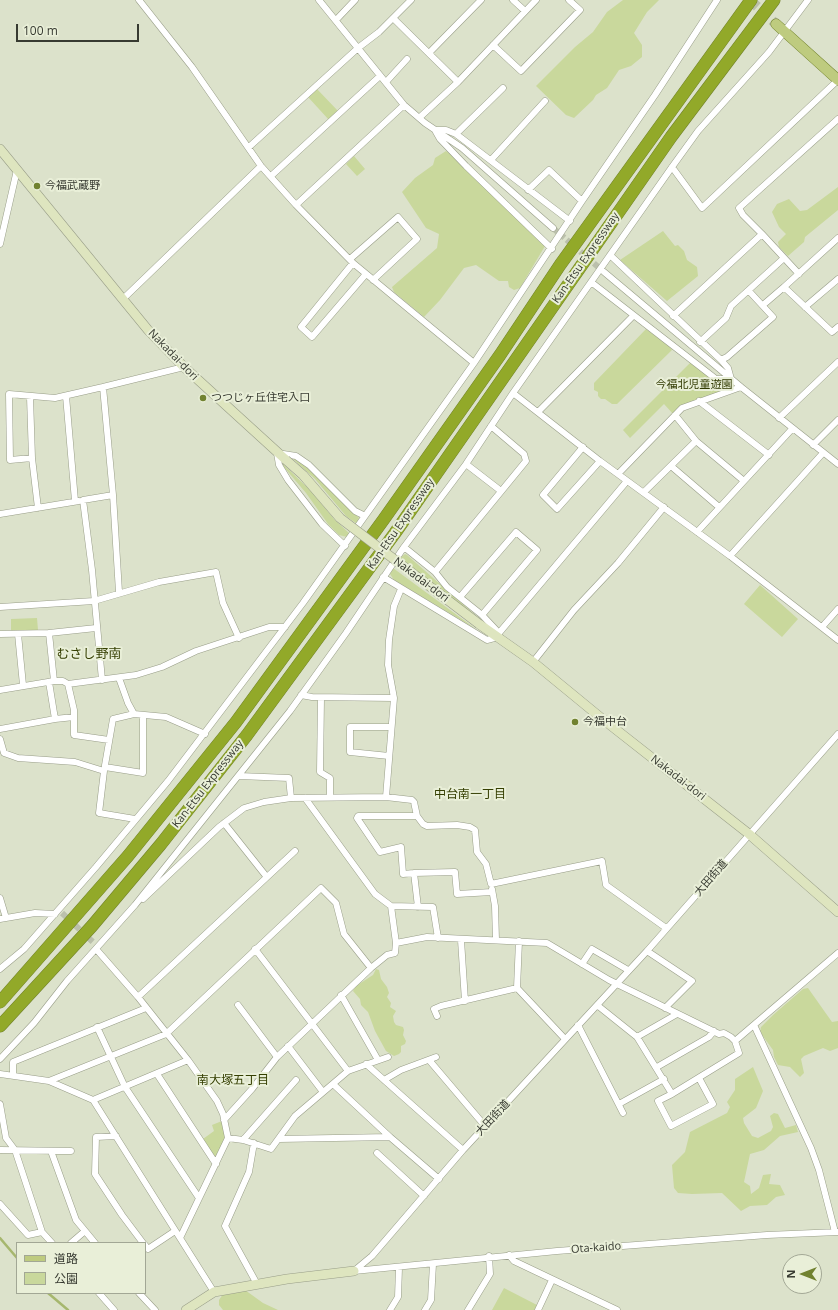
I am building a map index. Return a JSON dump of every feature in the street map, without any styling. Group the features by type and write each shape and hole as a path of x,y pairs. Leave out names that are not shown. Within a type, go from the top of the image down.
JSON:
{"highway":[{"name":"Kan-Etsu Expressway","path":"0,1002 128,856 236,722 384,519 500,355 560,265 751,0"},
{"name":"Kan-Etsu Expressway","path":"0,1026 92,926 152,856 247,734 399,527 671,137 774,0"}],"main road":[{"path":"776,24 838,80"}],"street":[{"path":"139,0 192,67 261,166 296,205 366,274 474,363"},
{"path":"319,0 404,105 435,130 462,148 553,228"},
{"path":"336,20 355,0"},
{"path":"248,147 358,48 379,32 411,0"},
{"path":"429,53 481,0"},
{"path":"513,0 526,11"},
{"path":"419,118 458,82 536,0"},
{"path":"493,45 521,71 580,10 569,0"},
{"path":"0,969 24,949 58,912 205,734 345,546 474,363 582,201 651,102 717,0"},
{"path":"0,1059 38,1018 96,946 138,902 239,776 301,695 346,633 404,547 466,464 513,393 672,167 698,132 784,32 808,0"},
{"path":"393,18 458,82"},
{"path":"386,82 407,59"},
{"path":"271,176 380,76"},
{"path":"672,167 702,208 838,80"},
{"path":"456,134 503,88"},
{"path":"491,160 545,101"},
{"path":"296,205 404,105"},
{"path":"799,274 743,215 739,208 838,119"},
{"path":"435,130 446,130 456,134 570,221"},
{"path":"435,130 445,144 552,248"},
{"name":"Nakadai-dori","path":"0,149 124,298 148,330 184,367 303,475 340,518 481,620 605,721 749,834 838,912"},
{"path":"124,298 261,166"},
{"path":"0,244 17,170"},
{"path":"528,190 549,170 582,201"},
{"path":"366,274 312,337 301,327 352,261 398,217 417,239 373,280"},
{"path":"673,316 762,234"},
{"path":"763,305 838,238"},
{"path":"610,255 700,342 721,360 728,368 731,379"},
{"path":"700,342 726,318 732,306 784,258"},
{"path":"604,272 731,379 792,429 838,464"},
{"path":"805,307 838,279"},
{"path":"591,282 716,379 731,379"},
{"path":"784,287 832,332 838,327"},
{"path":"721,360 727,357 773,317 749,291"},
{"path":"538,412 633,316"},
{"path":"779,418 838,362"},
{"path":"32,458 10,460 9,394 55,398 184,367"},
{"path":"104,387 119,592"},
{"path":"618,474 682,408 741,387"},
{"path":"513,393 600,461 730,556 838,640"},
{"path":"66,396 75,501"},
{"path":"30,397 32,458 38,508"},
{"path":"699,401 769,455"},
{"path":"675,415 696,441 744,481"},
{"path":"813,445 838,420"},
{"path":"435,572 526,461 524,454 491,426"},
{"path":"697,532 792,429"},
{"path":"644,492 696,441"},
{"path":"583,447 542,495 557,509 600,461"},
{"path":"345,546 322,524 288,480 279,464 277,453 296,456 309,464 350,507 361,515 365,516"},
{"path":"730,556 823,453"},
{"path":"466,464 501,492"},
{"path":"671,466 719,507"},
{"path":"383,577 487,640 498,635 627,481"},
{"path":"0,514 113,495"},
{"path":"83,500 102,680"},
{"path":"533,662 574,610 618,563 664,507"},
{"path":"404,547 435,572 447,587 460,597 481,620 536,550 516,532 460,597"},
{"path":"0,607 94,601 119,592 159,582 216,572 223,603 239,638"},
{"path":"386,797 394,698 388,665 389,640 394,606 401,589"},
{"path":"822,627 838,609"},
{"path":"0,690 52,682 63,681 68,684 119,678 162,667 196,651 269,627 285,627"},
{"path":"0,634 49,633 96,628"},
{"path":"49,633 55,719"},
{"path":"18,634 23,686"},
{"path":"119,678 128,703 134,714"},
{"path":"68,684 74,717 74,735 109,740"},
{"path":"301,695 321,698 394,698"},
{"path":"321,698 320,772 330,778 330,797"},
{"path":"135,819 99,813 112,720 134,714 166,717 205,734"},
{"path":"0,740 4,753 18,758 75,762 105,769 143,773 143,716"},
{"path":"0,729 74,717"},
{"path":"389,756 350,752 350,727 392,727"},
{"name":"大田街道","path":"354,1271 372,1256 463,1150 647,951 838,734"},
{"path":"239,776 289,778 291,798"},
{"path":"138,902 148,895 224,823 244,808 264,802 291,798 386,797 412,800 414,802 417,816 423,824 427,826 470,826 475,830 476,852 486,864 491,884 495,906 496,940"},
{"path":"305,798 375,894 391,906 432,908 438,938"},
{"path":"417,816 358,816 357,818 380,852 401,847 403,874 456,872 457,894 492,892"},
{"path":"224,823 266,876"},
{"path":"138,998 295,850"},
{"path":"491,884 602,860 606,885 666,928"},
{"path":"414,874 418,907"},
{"path":"49,1081 166,1034 321,888 336,903 344,934 371,968"},
{"path":"0,898 3,918 58,912"},
{"path":"224,1120 288,1046 371,968 387,955 395,953 396,942 391,906"},
{"path":"396,942 427,937 461,940 496,940 548,943 616,984 719,1034 724,1033 735,1041 739,1053 700,1078 658,1101 671,1126 713,1104 700,1078"},
{"path":"461,940 465,1001"},
{"path":"519,941 517,988 565,1039"},
{"path":"96,946 188,1060 217,1101 224,1120 228,1138 180,1238"},
{"path":"256,949 348,1072"},
{"path":"582,964 592,949 628,970"},
{"path":"647,951 692,981 665,1008"},
{"path":"735,1041 838,953"},
{"path":"437,1016 434,1009 517,988"},
{"path":"341,995 378,1060"},
{"path":"238,1005 277,1057"},
{"path":"597,1005 637,1037 672,1094"},
{"path":"13,1075 13,1062 146,1008"},
{"path":"637,1037 677,1014"},
{"path":"578,1025 623,1113"},
{"path":"754,1025 811,1148 819,1170 836,1232"},
{"path":"97,1027 125,1087 199,1198"},
{"path":"656,1067 709,1037 714,1031"},
{"path":"288,1046 323,1092"},
{"path":"228,1138 244,1140 270,1149 295,1116 348,1072 388,1057"},
{"path":"384,1080 401,1070 436,1057"},
{"path":"93,1100 188,1060"},
{"path":"429,1060 485,1126"},
{"path":"366,1064 463,1150"},
{"path":"0,1074 49,1081 93,1100 214,1292"},
{"path":"157,1074 216,1164"},
{"path":"619,1104 664,1079"},
{"path":"244,1140 296,1080"},
{"path":"334,1085 390,1137 439,1179"},
{"path":"0,1104 6,1138 15,1150 42,1232 51,1242"},
{"path":"116,1136 96,1137 95,1174 122,1215 142,1242"},
{"path":"279,1139 390,1137"},
{"path":"254,1143 250,1172 225,1226 257,1284"},
{"path":"0,1150 71,1151"},
{"path":"51,1151 76,1220 94,1242"},
{"path":"377,1153 424,1196"},
{"path":"0,1204 28,1235 42,1232"},
{"path":"72,1242 85,1231"},
{"path":"146,1246 148,1249 175,1231"},
{"name":"Ota-kaido","path":"354,1271 399,1268 489,1256 759,1235 836,1232"},
{"path":"509,1255 514,1261 617,1310"},
{"path":"468,1310 490,1274 489,1256"},
{"path":"425,1310 431,1300 433,1264"},
{"path":"390,1310 398,1297 399,1268"},
{"path":"186,1310 214,1292 257,1284 354,1271"},
{"path":"538,1310 552,1280"},
{"path":"100,1294 114,1310"},
{"path":"140,1294 154,1310"}],"green space":[{"path":"623,0 659,0 647,12 634,33 642,45 642,57 631,66 619,70 607,88 596,95 593,100 574,118 566,115 536,86 575,47 593,32 607,12"},
{"path":"317,89 338,111 329,120 308,97"},
{"path":"446,151 458,160 545,246 520,288 514,290 509,287 508,281 499,281 476,265 464,268 440,300 424,317 394,292 392,287 437,248 439,234 426,228 402,192 415,178 433,165 435,158"},
{"path":"354,156 365,169 357,176 346,164"},
{"path":"838,187 838,210 805,237 804,242 788,256 779,247 778,242 786,234 779,227 772,212 777,204 789,199 800,211 807,210"},
{"path":"663,231 675,246 678,245 684,251 687,260 697,267 698,276 667,301 620,260"},
{"path":"646,329 669,346 672,350 617,404 612,404 605,399 601,399 598,396 598,392 594,390 594,383"},
{"name":"今福北児童遊園","path":"692,361 716,379 731,380 740,387 681,407 674,415 664,404 630,438 623,430"},
{"path":"293,457 308,467 359,518 357,524 346,516 315,479 292,458"},
{"path":"283,464 311,491 334,519 350,534 347,537 339,535 328,524"},
{"path":"405,554 407,555 482,621 399,559"},
{"path":"393,568 476,629 394,580 390,574"},
{"path":"760,585 798,619 782,637 744,604"},
{"path":"37,618 38,630 11,631 11,619"},
{"path":"376,969 379,970 381,979 387,987 389,993 387,997 391,1003 390,1007 396,1011 393,1016 394,1022 396,1025 403,1027 404,1030 403,1035 406,1041 405,1044 401,1046 401,1052 394,1056 386,1051 375,1031 368,1012 361,1005 360,999 353,991 356,986 373,975"},
{"path":"808,988 832,1022 838,1021 838,1048 830,1051 823,1048 804,1056 801,1059 804,1073 800,1077 790,1067 778,1065 774,1057 773,1050 760,1032 761,1027 773,1015 803,989"},
{"path":"753,1067 763,1091 756,1108 743,1118 744,1123 752,1136 758,1138 771,1131 773,1127 770,1116 774,1113 778,1114 785,1128 796,1125 798,1132 780,1136 764,1150 750,1154 744,1182 750,1186 751,1194 759,1188 763,1175 771,1174 769,1184 780,1185 785,1195 776,1197 767,1205 750,1206 741,1211 722,1193 678,1193 674,1188 672,1165 685,1152 690,1132 727,1113 730,1107 727,1102 735,1090 735,1079"},
{"path":"222,1121 225,1138 215,1158 203,1139 214,1131 212,1125"},
{"path":"504,1288 537,1305 534,1310 492,1310"},
{"path":"245,1290 263,1303 278,1310 223,1310 219,1305 219,1300 223,1294"}],"waterway":[{"path":"0,1238 16,1257"},
{"path":"49,1294 68,1310"}],"tunnel":[{"path":"750,0 776,24"},
{"path":"553,228 604,272"},
{"path":"62,913 94,943"}],"place":[{"name":"今福武蔵野","path":"37,186"},
{"name":"つつじヶ丘住宅入口","path":"203,398"},
{"name":"今福中台","path":"575,722"}],"district":[{"name":"むさし野南","path":"89,654"},
{"name":"中台南一丁目","path":"470,795"},
{"name":"南大塚五丁目","path":"233,1081"}]}
